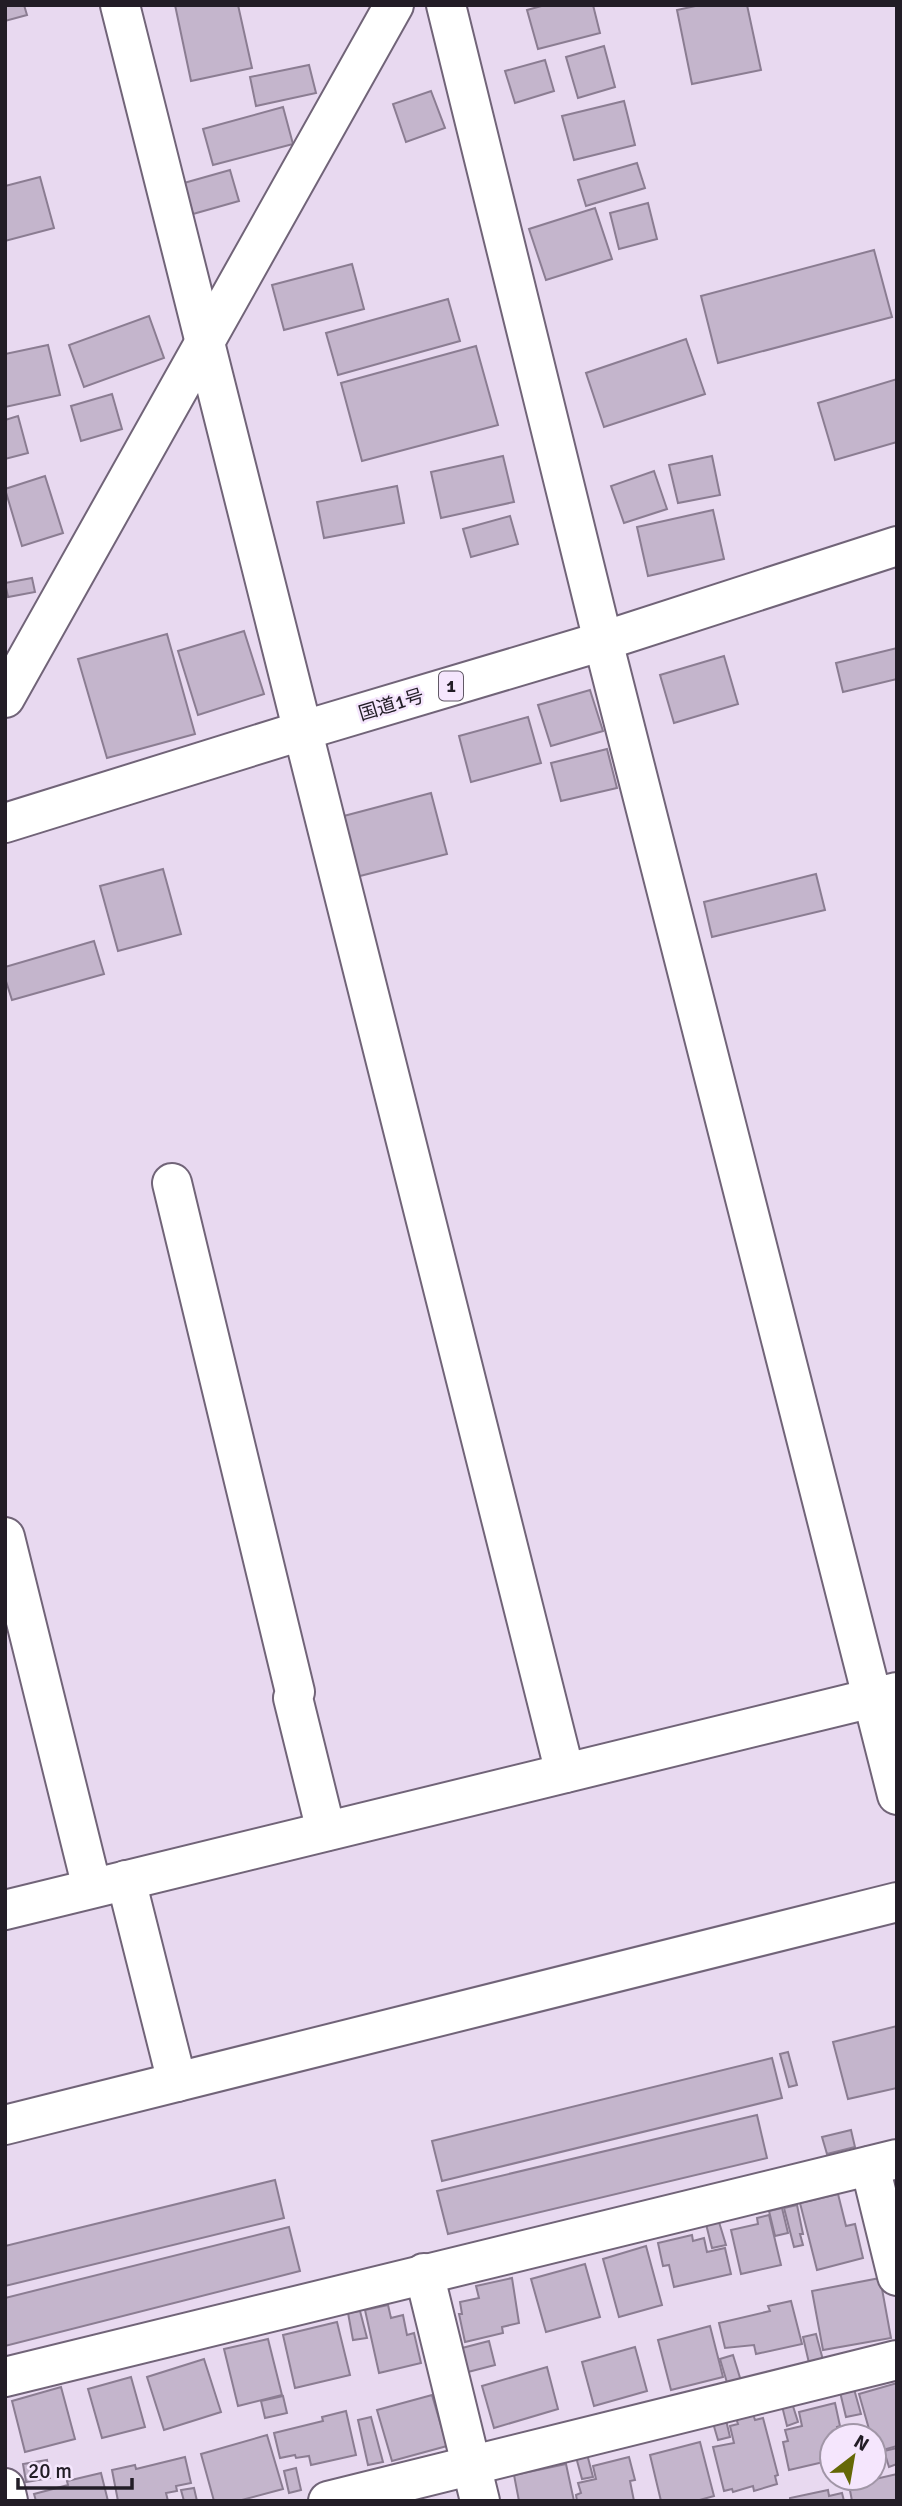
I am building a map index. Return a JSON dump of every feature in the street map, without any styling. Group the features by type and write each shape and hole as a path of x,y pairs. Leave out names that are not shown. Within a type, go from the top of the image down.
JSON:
{"main road":[{"path":"120,5 565,1773"},
{"path":"5,698 394,5"},
{"path":"446,5 603,641 885,1695 897,1795"},
{"name":"国道1号","path":"5,823 603,641 897,546"},
{"path":"172,1183 326,1831"},
{"path":"5,1537 109,1884 177,2081"},
{"path":"5,1910 885,1695"},
{"path":"5,2125 897,1902"},
{"path":"5,2377 883,2163 897,2276"},
{"path":"424,2273 476,2483"},
{"path":"328,2501 476,2483 897,2360"},
{"path":"5,2488 8,2501"}],"building":[{"path":"5,5 24,5 27,15 5,21"},
{"path":"175,5 238,5 252,68 191,81"},
{"path":"545,5 593,5 600,33 538,49 527,10"},
{"path":"700,5 747,5 761,70 692,84 677,10"},
{"path":"604,46 615,87 578,98 566,57"},
{"path":"545,60 554,91 515,103 505,71"},
{"path":"309,65 316,93 256,106 250,77"},
{"path":"431,91 445,128 406,142 393,104"},
{"path":"624,101 635,145 574,160 562,116"},
{"path":"283,107 293,144 213,165 203,129"},
{"path":"637,163 645,188 586,206 578,180"},
{"path":"230,170 239,201 193,214 184,183"},
{"path":"40,177 54,228 5,241 5,186"},
{"path":"648,203 657,239 619,249 610,213"},
{"path":"595,208 612,259 546,280 529,229"},
{"path":"874,250 892,317 718,363 701,296"},
{"path":"352,264 364,309 284,330 272,285"},
{"path":"448,299 460,341 338,375 326,333"},
{"path":"149,316 164,358 84,387 69,345"},
{"path":"686,339 705,394 604,427 586,373"},
{"path":"48,345 60,395 5,407 5,354"},
{"path":"476,346 498,425 362,461 341,383"},
{"path":"897,379 897,442 835,460 818,403"},
{"path":"112,394 122,429 81,441 71,406"},
{"path":"18,416 28,453 5,459 5,420"},
{"path":"503,456 514,502 441,518 431,472"},
{"path":"712,456 720,495 678,503 669,465"},
{"path":"654,471 667,509 624,523 611,486"},
{"path":"45,476 63,533 22,546 5,489"},
{"path":"397,486 404,523 324,538 317,502"},
{"path":"713,510 724,559 648,576 637,527"},
{"path":"510,516 518,544 471,557 463,529"},
{"path":"32,578 35,592 8,597 5,583"},
{"path":"244,631 264,694 198,715 178,651"},
{"path":"167,634 195,734 107,758 78,659"},
{"path":"897,648 897,679 843,692 836,663"},
{"path":"724,656 738,704 674,723 660,675"},
{"path":"590,690 603,731 551,746 538,705"},
{"path":"528,717 541,763 471,782 459,736"},
{"path":"607,749 617,788 561,801 551,763"},
{"path":"431,793 447,854 356,877 340,817"},
{"path":"163,869 181,934 118,951 100,886"},
{"path":"816,874 825,910 712,937 704,902"},
{"path":"94,941 104,974 12,1000 5,978 5,967"},
{"path":"897,2026 897,2088 848,2099 833,2042"},
{"path":"788,2052 797,2085 789,2087 780,2054"},
{"path":"772,2058 782,2098 442,2181 432,2141"},
{"path":"757,2115 767,2158 448,2234 437,2191"},
{"path":"851,2130 855,2147 827,2154 822,2137"},
{"path":"275,2180 284,2218 5,2286 5,2246"},
{"path":"838,2194 846,2226 855,2224 863,2258 817,2270 800,2203"},
{"path":"797,2205 803,2245 794,2247 784,2208"},
{"path":"782,2208 788,2233 775,2236 769,2211"},
{"path":"769,2215 781,2265 741,2274 731,2230 758,2224 757,2218"},
{"path":"719,2222 726,2245 712,2248 706,2224"},
{"path":"289,2227 300,2271 5,2346 5,2298"},
{"path":"692,2235 693,2241 704,2238 707,2252 725,2248 731,2274 674,2287 669,2265 663,2266 658,2243"},
{"path":"646,2246 662,2305 619,2317 603,2259"},
{"path":"585,2264 600,2317 546,2332 531,2279"},
{"path":"512,2278 519,2323 502,2327 503,2333 465,2342 459,2314 462,2314 460,2302 479,2298 476,2286"},
{"path":"880,2278 891,2338 823,2350 812,2291"},
{"path":"791,2301 802,2344 756,2354 754,2345 725,2348 719,2323 770,2311 768,2306"},
{"path":"388,2305 391,2318 403,2315 407,2335 414,2333 421,2363 379,2373 365,2310"},
{"path":"360,2311 367,2338 353,2340 348,2313"},
{"path":"337,2322 350,2375 295,2388 283,2335"},
{"path":"710,2326 723,2377 671,2390 658,2340"},
{"path":"816,2334 823,2360 809,2363 803,2337"},
{"path":"268,2339 282,2395 238,2406 224,2349"},
{"path":"489,2341 495,2365 468,2372 462,2348"},
{"path":"635,2347 647,2391 594,2406 582,2362"},
{"path":"733,2355 741,2381 728,2386 720,2359"},
{"path":"204,2359 221,2412 164,2430 147,2377"},
{"path":"547,2367 558,2409 494,2428 482,2386"},
{"path":"131,2377 145,2427 102,2438 88,2389"},
{"path":"897,2383 897,2446 888,2449 888,2422 867,2422 859,2394"},
{"path":"61,2387 75,2439 25,2452 12,2401"},
{"path":"854,2389 861,2414 846,2417 840,2392"},
{"path":"432,2395 447,2446 392,2461 377,2410"},
{"path":"283,2396 287,2413 265,2418 261,2401"},
{"path":"792,2403 798,2422 787,2426 782,2406"},
{"path":"835,2403 839,2422 818,2422 818,2463 789,2470 783,2442 788,2441 785,2430 802,2426 799,2412"},
{"path":"346,2411 356,2455 311,2465 309,2456 280,2458 274,2433 323,2421 322,2417"},
{"path":"753,2414 755,2420 763,2418 778,2475 775,2476 777,2484 754,2491 753,2486 733,2492 732,2489 724,2491 713,2447 734,2443 730,2426 738,2424 736,2418"},
{"path":"371,2417 383,2462 368,2465 358,2420"},
{"path":"726,2420 730,2437 718,2440 713,2423"},
{"path":"267,2435 283,2489 238,2501 214,2501 201,2454"},
{"path":"700,2442 714,2496 696,2501 661,2501 650,2455"},
{"path":"897,2448 897,2464 889,2467 888,2464 888,2450"},
{"path":"587,2454 593,2477 582,2479 576,2457"},
{"path":"185,2457 191,2483 176,2486 177,2491 166,2493 168,2501 118,2501 112,2470 135,2465 136,2469"},
{"path":"629,2457 635,2480 630,2481 634,2501 577,2501 576,2495 581,2493 578,2483 596,2479 593,2466"},
{"path":"47,2460 50,2478 26,2482 23,2464"},
{"path":"566,2464 574,2501 519,2501 514,2475"},
{"path":"296,2468 301,2490 289,2493 284,2471"},
{"path":"101,2473 108,2501 36,2501 34,2494 68,2485 67,2481"},
{"path":"897,2474 897,2501 852,2501 850,2492 888,2492 888,2476"},
{"path":"194,2488 197,2501 184,2501 181,2490"},
{"path":"828,2492 829,2496 842,2493 844,2501 790,2501 790,2498"}]}
